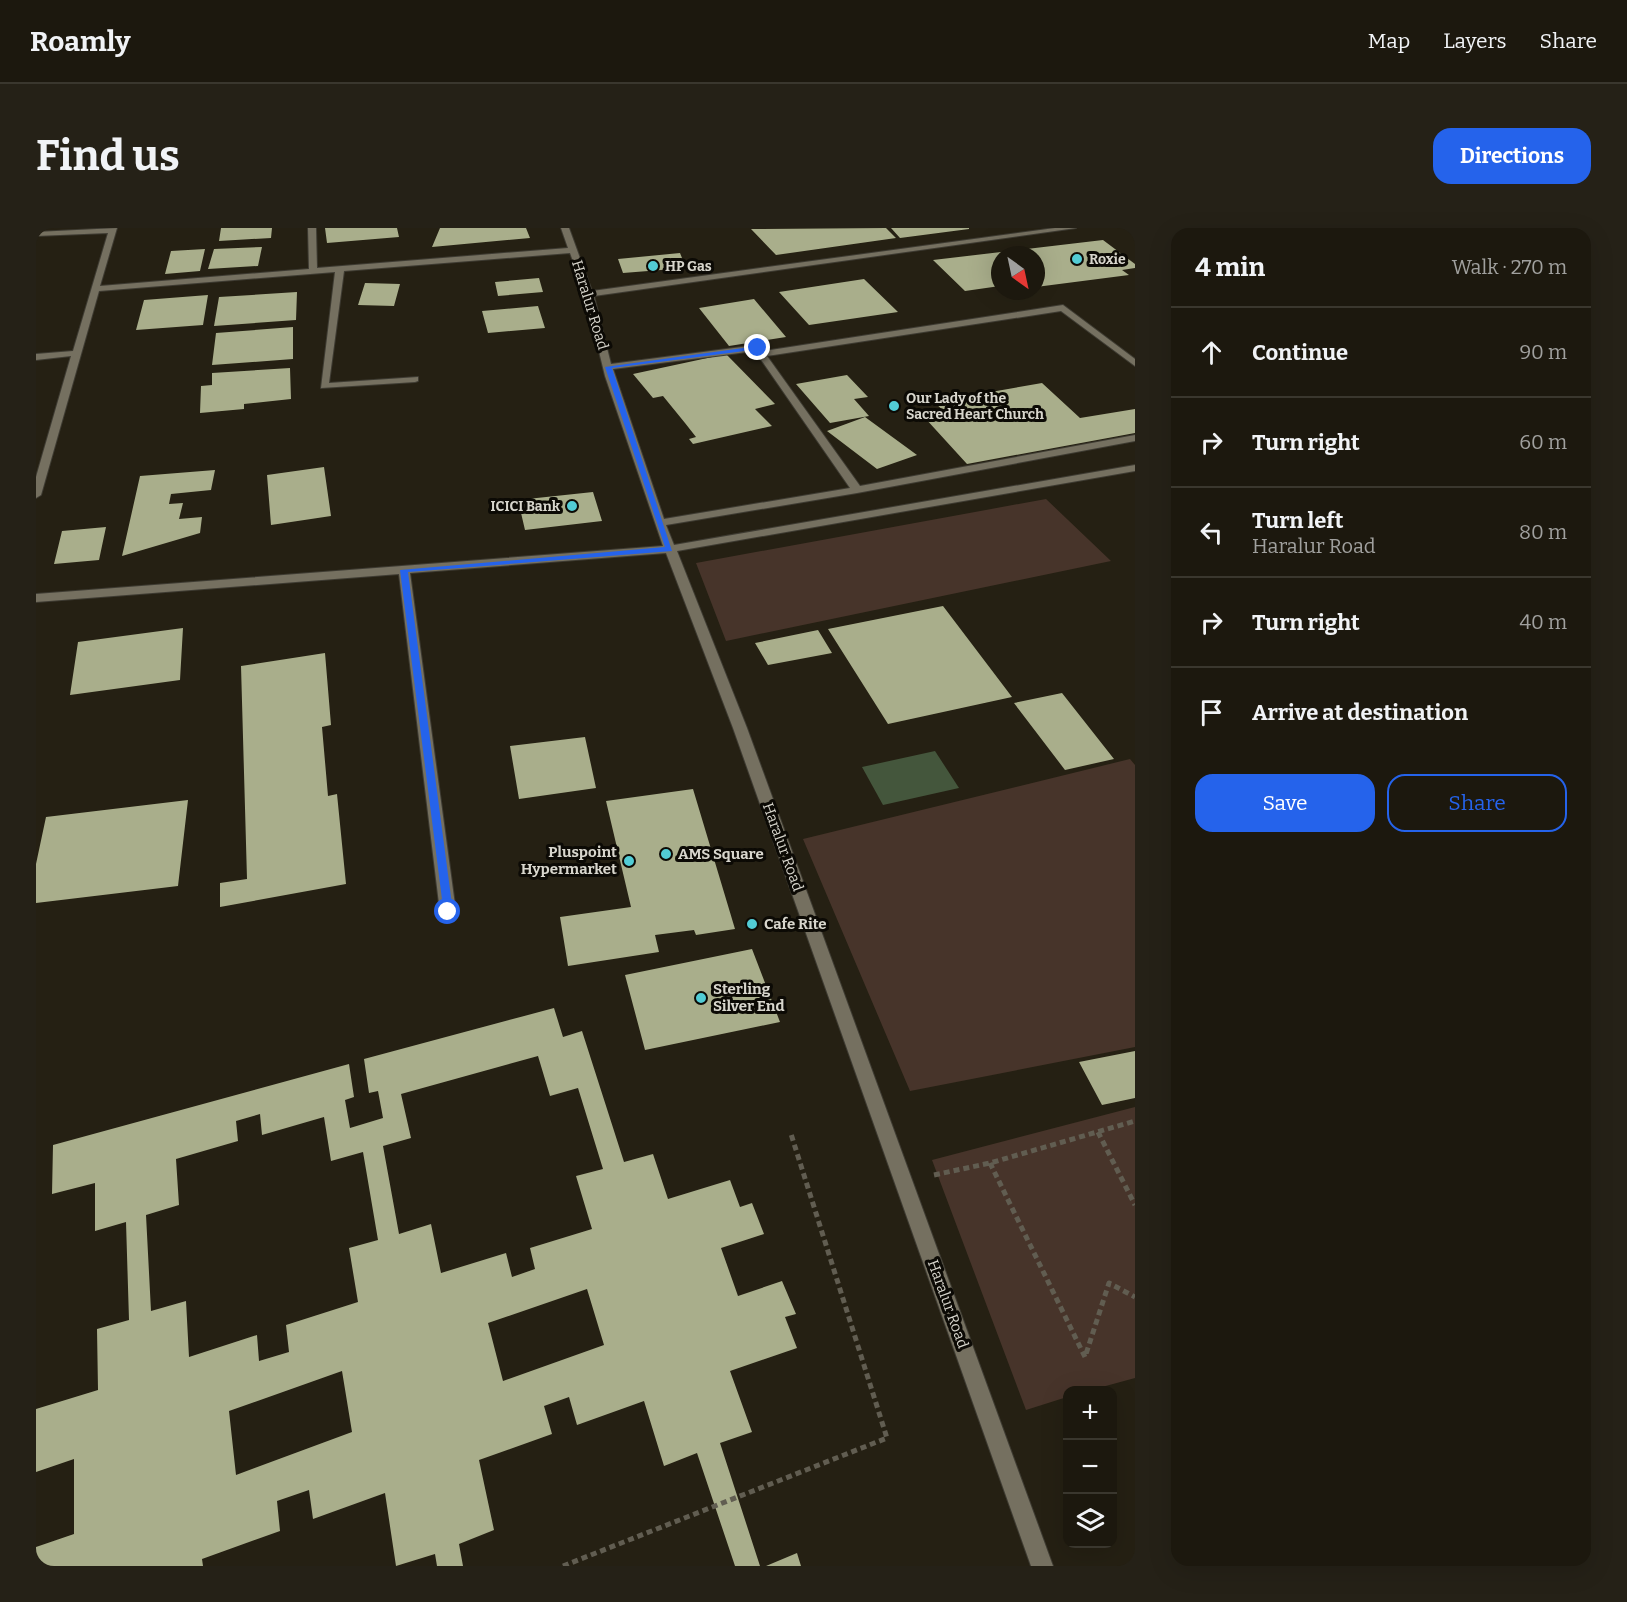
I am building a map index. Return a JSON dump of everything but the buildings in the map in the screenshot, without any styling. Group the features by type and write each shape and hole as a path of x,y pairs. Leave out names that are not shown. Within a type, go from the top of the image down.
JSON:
{"street":[{"path":"312,228 313,270"},
{"name":"Haralur Road","path":"565,228 589,294 608,367 660,523 740,728 1042,1566"},
{"path":"589,294 1072,228"},
{"path":"36,234 112,229 36,495"},
{"path":"95,289 573,250"},
{"path":"340,268 324,386 415,379"},
{"path":"762,354 1063,308 1135,363"},
{"path":"608,367 758,348 857,489"},
{"path":"36,357 78,353"},
{"path":"660,523 1135,438"},
{"path":"36,598 670,549 1135,468"},
{"path":"404,570 448,912"}],"path":[{"path":"904,1181 990,1163 1135,1121"},
{"path":"1098,1132 1135,1205"},
{"path":"563,1566 887,1438 791,1134"},
{"path":"990,1163 1085,1357 1109,1283 1135,1297"}],"shaded area":[{"path":"1046,499 1111,561 726,641 696,563"},
{"path":"935,751 959,788 883,805 862,767"},
{"path":"1130,759 1135,765 1135,1047 910,1091 803,839"},
{"path":"1135,1107 1135,1378 1106,1386 1063,1386 1063,1398 1026,1410 932,1160"}],"place":[{"name":"Roxie","path":"1077,259"},
{"name":"HP Gas","path":"653,266"},
{"name":"Our Lady of the Sacred Heart Church","path":"894,406"},
{"name":"ICICI Bank","path":"572,506"},
{"name":"AMS Square","path":"666,854"},
{"name":"Pluspoint Hypermarket","path":"629,861"},
{"name":"Cafe Rite","path":"752,924"},
{"name":"Sterling Silver End","path":"701,998"}],"route":[{"path":"448,912 404,570 670,549 608,367 758,348"}]}
